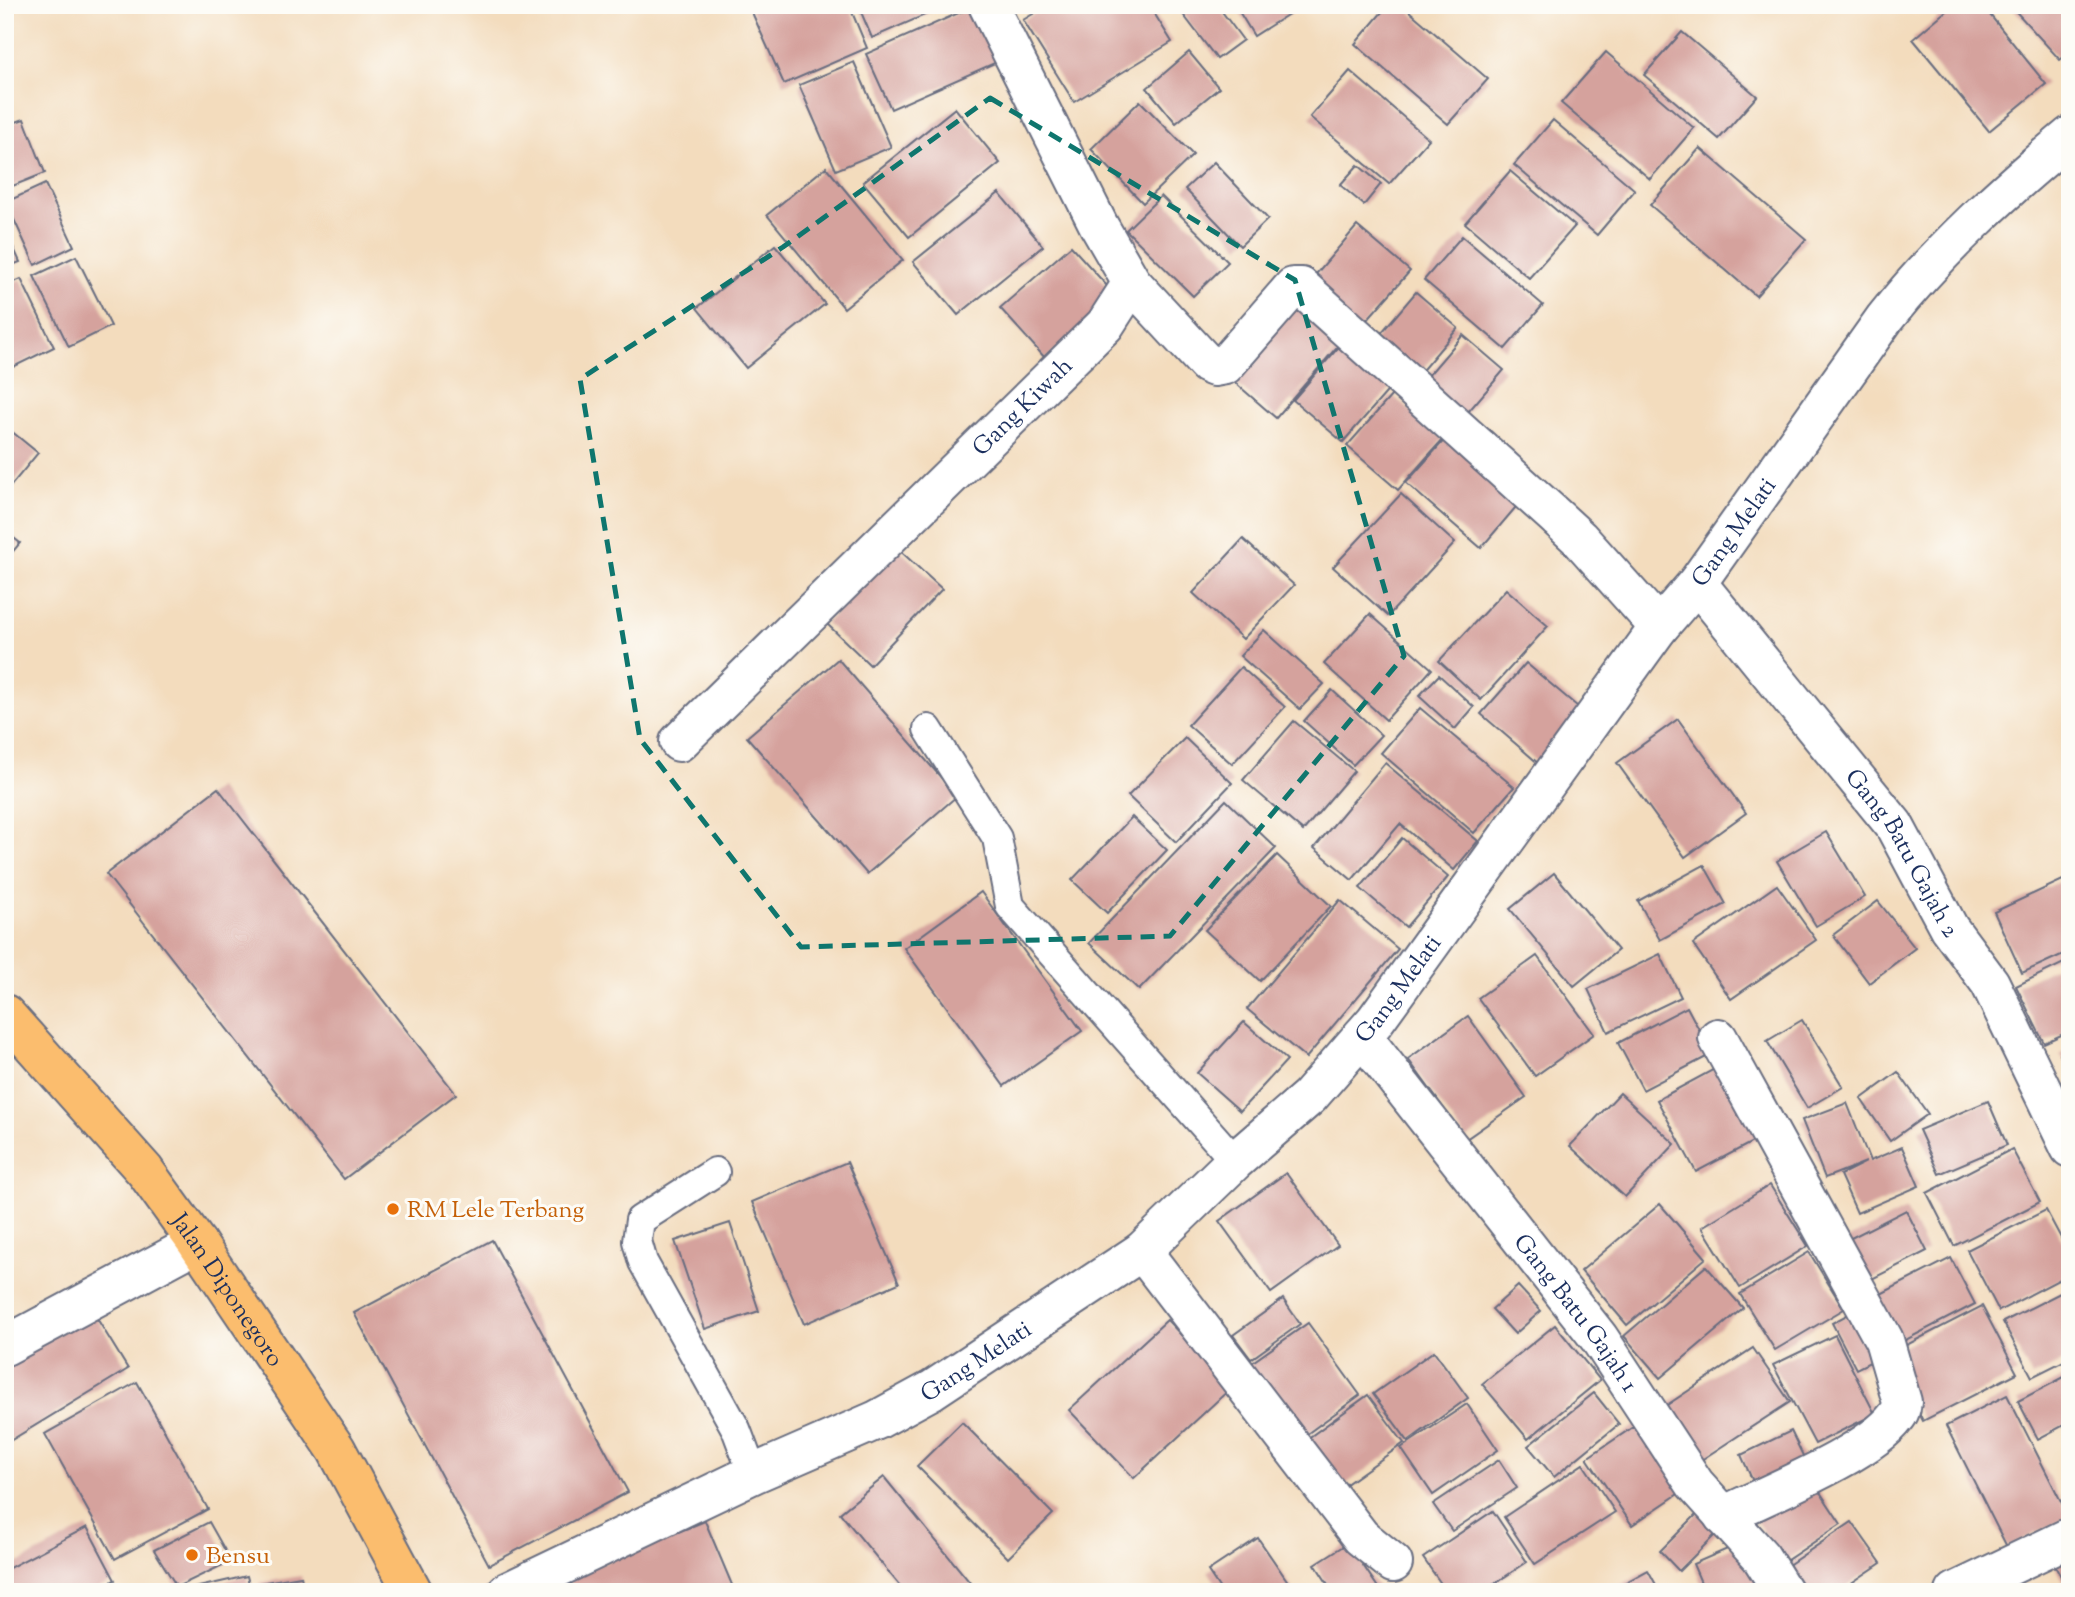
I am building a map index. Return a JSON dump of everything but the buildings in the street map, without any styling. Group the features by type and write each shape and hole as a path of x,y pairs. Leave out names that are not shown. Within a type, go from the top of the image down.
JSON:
{"main road":[{"name":"Jalan Diponegoro","path":"5,1014 145,1171 197,1243 336,1449 414,1592"}],"street":[{"path":"988,5 1099,226 1132,284 1207,364 1214,367 1225,365 1293,287 1301,287 1554,514 1659,627"},
{"name":"Gang Melati","path":"506,1592 753,1474 877,1420 932,1390 1142,1251 1234,1161 1309,1097 1362,1036 1659,627 1697,583 1885,318 1917,278 2000,194 2070,136"},
{"name":"Gang Kiwah","path":"680,742 1105,325 1132,284"},
{"name":"Gang Batu Gajah 2","path":"1697,583 1894,825 1949,928 1990,983 2070,1148"},
{"name":"Gang Batu Gajah 1","path":"1362,1036 1599,1338 1695,1484 1761,1557 1783,1592"},
{"path":"1718,1038 1884,1340 1902,1402 1900,1412 1884,1431 1847,1455 1723,1516"},
{"path":"5,1346 197,1243"},
{"path":"1142,1251 1361,1537 1393,1563"},
{"path":"1955,1592 2070,1537"}],"lane":[{"path":"928,729 997,838 1010,906 1234,1161"},
{"path":"715,1172 640,1220 637,1241 643,1262 736,1429 753,1474"}],"highlighted area":[{"path":"990,98 1295,280 1404,656 1170,936 801,947 640,739 580,379 783,247"}],"place":[{"name":"RM Lele Terbang","path":"393,1209"},
{"name":"Bensu","path":"192,1555"}]}
